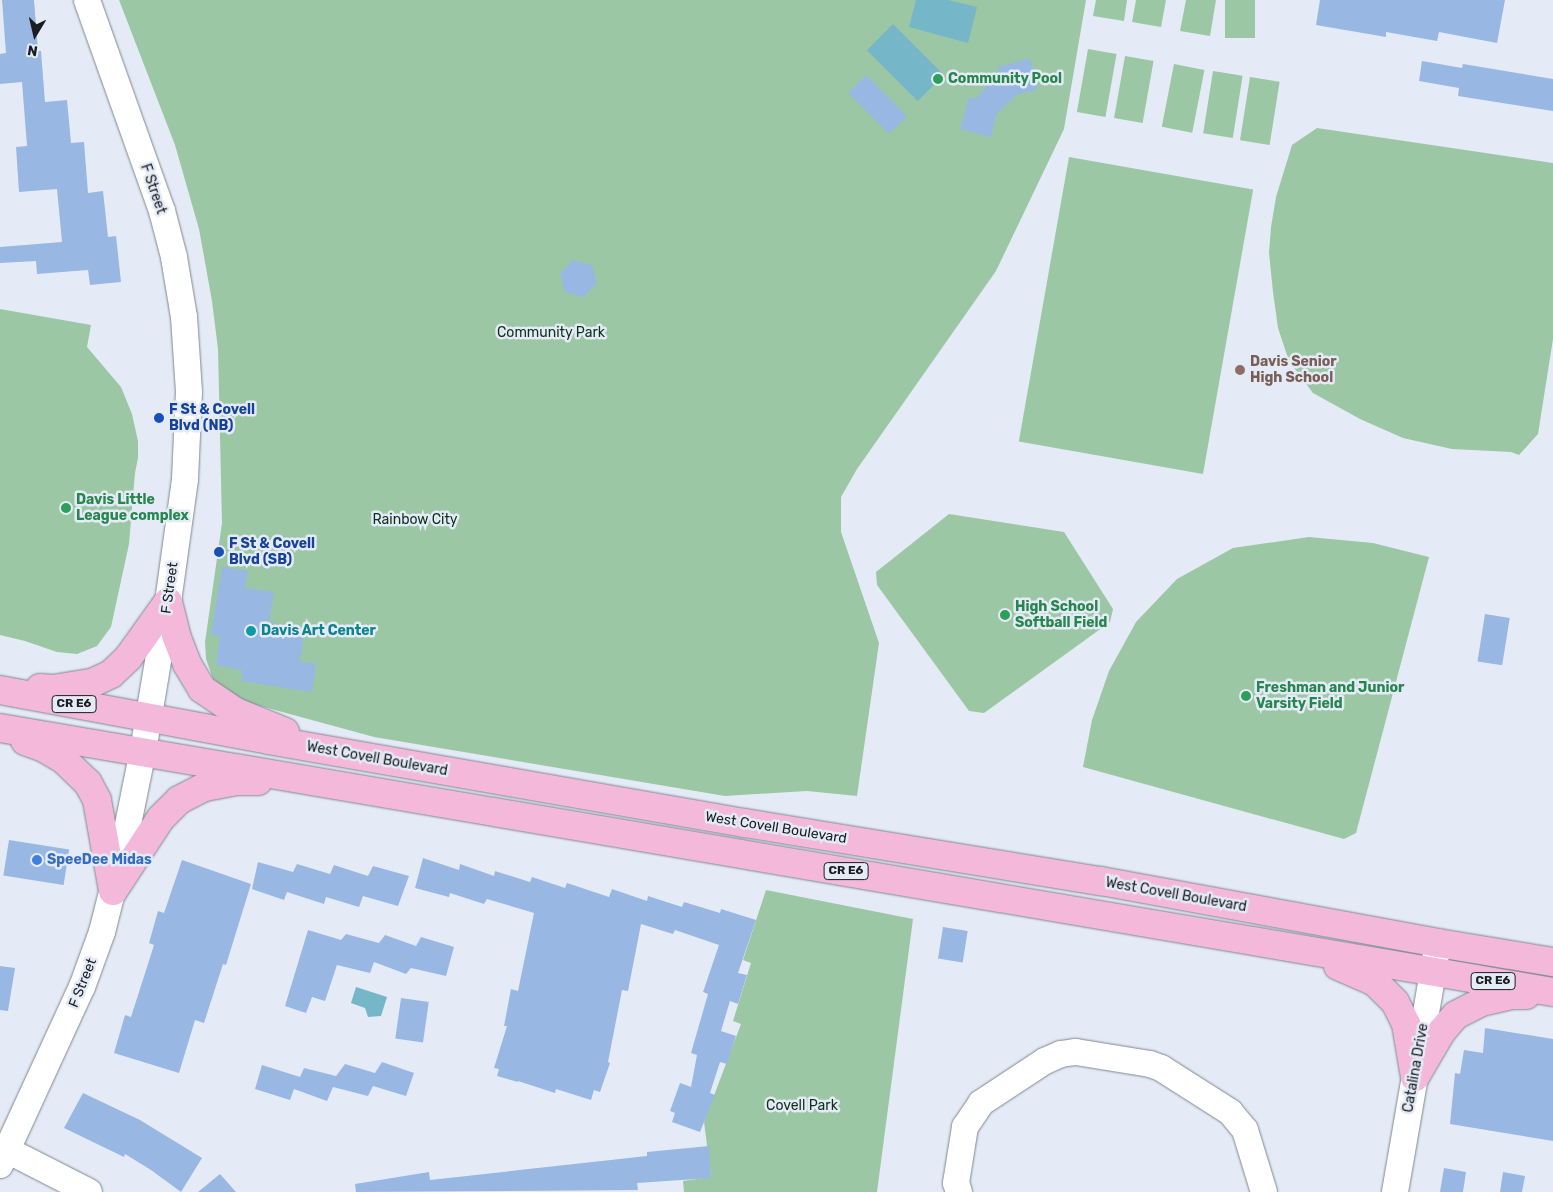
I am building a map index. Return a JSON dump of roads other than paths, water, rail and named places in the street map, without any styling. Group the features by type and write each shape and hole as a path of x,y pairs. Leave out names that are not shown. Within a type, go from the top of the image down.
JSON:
{"main road":[{"path":"0,688 53,689 92,683 111,674 128,658 168,602"},
{"path":"168,602 176,635 187,664 202,690 236,712 323,750"},
{"name":"West Covell Boulevard","path":"0,688 149,719 323,750 745,823 1101,881 1438,943 1553,962"},
{"name":"CR E6","path":"0,728 1433,971 1553,993"},
{"path":"0,733 44,748 64,760 88,783 96,800 113,891"},
{"path":"113,891 161,818 186,795 205,787 236,781 310,780"},
{"path":"1290,947 1375,982 1391,996 1406,1024 1415,1077"},
{"path":"1415,1077 1442,1031 1461,1011 1481,1002 1511,995 1553,993"}],"street":[{"name":"F Street","path":"3,1158 82,987 102,932 113,891 149,719 186,479 189,392 181,292 162,211 87,0"},
{"name":"Catalina Drive","path":"1395,1192 1438,943"},
{"path":"959,1192 956,1183 965,1127 981,1103 1045,1061 1061,1054 1076,1052 1161,1068 1230,1112 1245,1130 1264,1192"},
{"path":"3,1158 89,1192"}],"water":[{"path":"916,0 948,0 977,7 968,43 909,27"},
{"path":"893,24 944,75 918,101 867,50"},
{"path":"356,987 387,997 381,1016 368,1017 365,1008 351,1003"}],"place":[{"name":"Community Pool","path":"938,79"},
{"name":"Davis Senior High School","path":"1240,370"},
{"name":"F St & Covell Blvd (NB)","path":"159,418"},
{"name":"Davis Little League complex","path":"66,508"},
{"name":"F St & Covell Blvd (SB)","path":"219,552"},
{"name":"High School Softball Field","path":"1005,615"},
{"name":"Davis Art Center","path":"251,631"},
{"name":"Freshman and Junior Varsity Field","path":"1246,696"},
{"name":"SpeeDee Midas","path":"37,860"}],"park label":[{"name":"Community Park","path":"551,333"},
{"name":"Rainbow City","path":"415,520"},
{"name":"Covell Park","path":"802,1106"}]}
